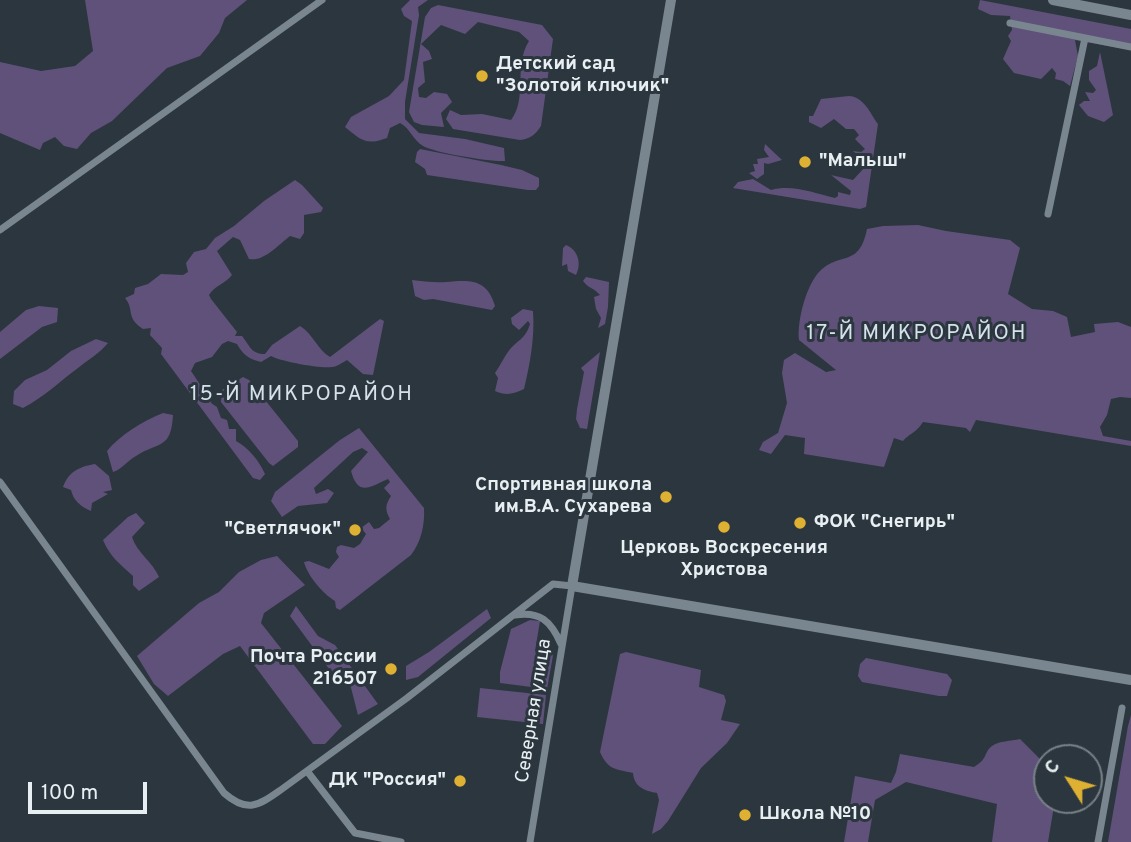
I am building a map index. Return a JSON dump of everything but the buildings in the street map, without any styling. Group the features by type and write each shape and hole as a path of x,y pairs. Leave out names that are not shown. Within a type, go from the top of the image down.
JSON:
{"street":[{"path":"0,230 322,0"},
{"path":"572,586 671,0"},
{"path":"1053,0 1131,15"},
{"path":"1010,23 1131,47"},
{"path":"1048,214 1085,38"},
{"path":"0,482 225,793 237,803 253,806 265,801 407,698 553,584 1131,680"},
{"name":"Северная улица","path":"530,842 572,586"},
{"path":"514,615 526,613 543,617 550,622 562,646"},
{"path":"1098,842 1122,708"},
{"path":"307,771 352,831 360,836 401,842"}],"shaded area":[{"path":"85,0 247,0 225,18 219,33 200,56 167,68 112,121 91,133 77,149 64,146 55,137 43,143 40,150 0,133 0,62 41,71 75,66 93,51"},
{"path":"410,0 428,0 418,7 405,119 419,133 504,148 505,161 429,149 400,123 390,128 387,138 374,141 360,138 345,127 351,117 389,96 404,80 412,21 404,16 401,9"},
{"path":"980,0 1131,29 1131,50 1075,40 1078,56 1070,86 1055,79 1056,73 1052,68 1041,79 1014,73 1003,59 1011,41 1008,36 1012,30 1010,16 991,15 978,9"},
{"path":"438,5 542,25 553,39 541,126 532,136 520,140 453,129 446,119 450,110 461,115 482,114 511,120 519,102 522,61 529,41 519,32 478,22 465,34 441,25 421,44 429,51 432,59 423,62 425,82 418,88 419,97 426,98 434,92 447,94 452,102 441,113 444,127 414,122 409,112 425,17 431,8"},
{"path":"1100,52 1113,115 1104,122 1088,116 1079,105 1090,101 1085,92 1093,93 1096,90 1089,80 1089,71 1097,66"},
{"path":"849,96 863,102 878,124 866,207 860,209 733,188 738,182 753,179 771,190 795,189 835,198 838,192 850,195 851,191 831,175 853,180 865,167 866,162 853,151 861,152 865,149 855,139 859,135 854,129 846,129 834,119 821,128 809,122 809,116 813,116 821,99"},
{"path":"765,144 782,160 764,163 764,174 757,179 749,173 755,171 753,164 758,164 757,159 769,157 764,150"},
{"path":"420,149 522,170 539,178 539,186 536,190 528,190 427,175 425,169 415,162"},
{"path":"295,180 323,208 321,212 304,215 304,233 300,239 290,236 260,258 249,259 240,240 233,237 217,251 232,275 211,292 211,299 237,332 235,336 242,336 251,349 260,354 265,354 272,345 300,326 330,357 380,319 384,321 373,375 363,374 347,360 327,367 310,366 271,356 261,362 247,356 237,344 228,341 222,344 212,357 195,363 191,371 212,398 211,403 217,407 221,418 227,420 229,429 236,429 236,441 249,451 263,469 265,474 260,480 253,478 161,354 162,348 150,335 151,328 143,329 134,321 125,298 134,294 135,288 148,284 161,274 183,275 188,272 186,263 194,252 206,249 215,238"},
{"path":"918,225 1010,240 1020,248 1008,294 1032,309 1053,311 1067,317 1071,337 1095,332 1094,324 1118,322 1131,327 1131,398 1111,399 1107,415 1100,427 1103,436 1131,441 1131,446 976,420 970,432 966,428 923,422 903,441 894,438 884,467 804,454 805,438 785,435 771,454 759,450 763,442 778,433 787,403 782,373 784,360 795,353 826,372 836,370 799,340 799,323 815,277 828,265 854,254 864,241 867,229"},
{"path":"566,245 578,257 576,275 568,271 567,264 562,266 563,248"},
{"path":"586,277 609,282 605,324 598,328 601,318 594,297 600,295 583,281"},
{"path":"412,280 470,281 487,290 495,306 492,310 433,299 424,300 415,296"},
{"path":"39,306 58,308 57,322 42,327 0,359 0,332 26,310"},
{"path":"523,309 533,311 532,350 524,389 510,394 499,393 495,391 498,378 495,373 510,350 525,335 530,324 528,321 519,330 512,324 511,318"},
{"path":"96,339 108,343 31,404 23,408 13,404 14,391 25,380 47,370 71,351"},
{"path":"600,352 587,429 580,428 576,419 584,372 581,368"},
{"path":"243,377 249,380 298,441 298,447 273,466 221,402 222,390"},
{"path":"163,413 173,415 170,434 166,439 113,472 107,451 132,429"},
{"path":"359,428 424,508 424,521 420,539 411,555 340,610 336,608 335,601 312,578 304,562 309,561 329,569 339,557 337,547 341,545 354,548 366,534 361,528 369,522 374,529 379,528 390,519 386,508 391,496 384,488 390,482 388,479 365,488 357,484 351,471 368,452 362,448 353,452 314,488 316,494 328,489 334,493 327,503 298,506 282,517 271,501 275,492"},
{"path":"95,464 109,476 112,490 103,492 108,494 92,503 91,511 78,503 71,490 63,487 75,471"},
{"path":"136,513 145,523 132,537 159,577 139,591 133,585 133,576 112,556 103,540"},
{"path":"277,556 305,585 264,613 261,623 342,726 325,744 313,744 240,646 223,654 168,696 154,684 137,656 199,603 219,592 239,572 261,560"},
{"path":"296,606 318,636 335,645 378,704 358,715 350,684 335,677 290,616"},
{"path":"487,609 491,618 418,677 406,680 406,666"},
{"path":"530,620 540,621 535,651 554,650 547,689 500,683 500,672 511,629"},
{"path":"626,652 701,670 699,687 724,695 726,701 721,720 740,724 727,743 701,768 668,821 652,834 659,800 657,793 641,788 635,782 633,773 609,765 600,752 620,654"},
{"path":"866,658 947,674 952,680 947,696 862,682 858,676 860,664"},
{"path":"480,688 546,695 543,724 477,717"},
{"path":"1131,715 1131,842 1108,842 1128,726"},
{"path":"1020,739 1033,752 1033,814 1053,814 1048,842 992,842 997,804 906,782 875,800 868,842 844,842 855,776 891,783 900,754 974,767 982,761 992,746"}],"place":[{"name":"Детский сад \"Золотой ключик\"","path":"482,76"},
{"name":"\"Малыш\"","path":"805,162"},
{"name":"Спортивная школа им.В.А. Сухарева","path":"666,497"},
{"name":"ФОК \"Снегирь\"","path":"800,523"},
{"name":"Церковь Воскресения Христова","path":"724,527"},
{"name":"\"Светлячок\"","path":"355,530"},
{"name":"Почта России 216507","path":"391,669"},
{"name":"ДК \"Россия\"","path":"460,781"},
{"name":"Школа №10","path":"745,815"}],"district":[{"name":"17-Й МИКРОРАЙОН","path":"917,335"},
{"name":"15-Й МИКРОРАЙОН","path":"302,396"}]}
